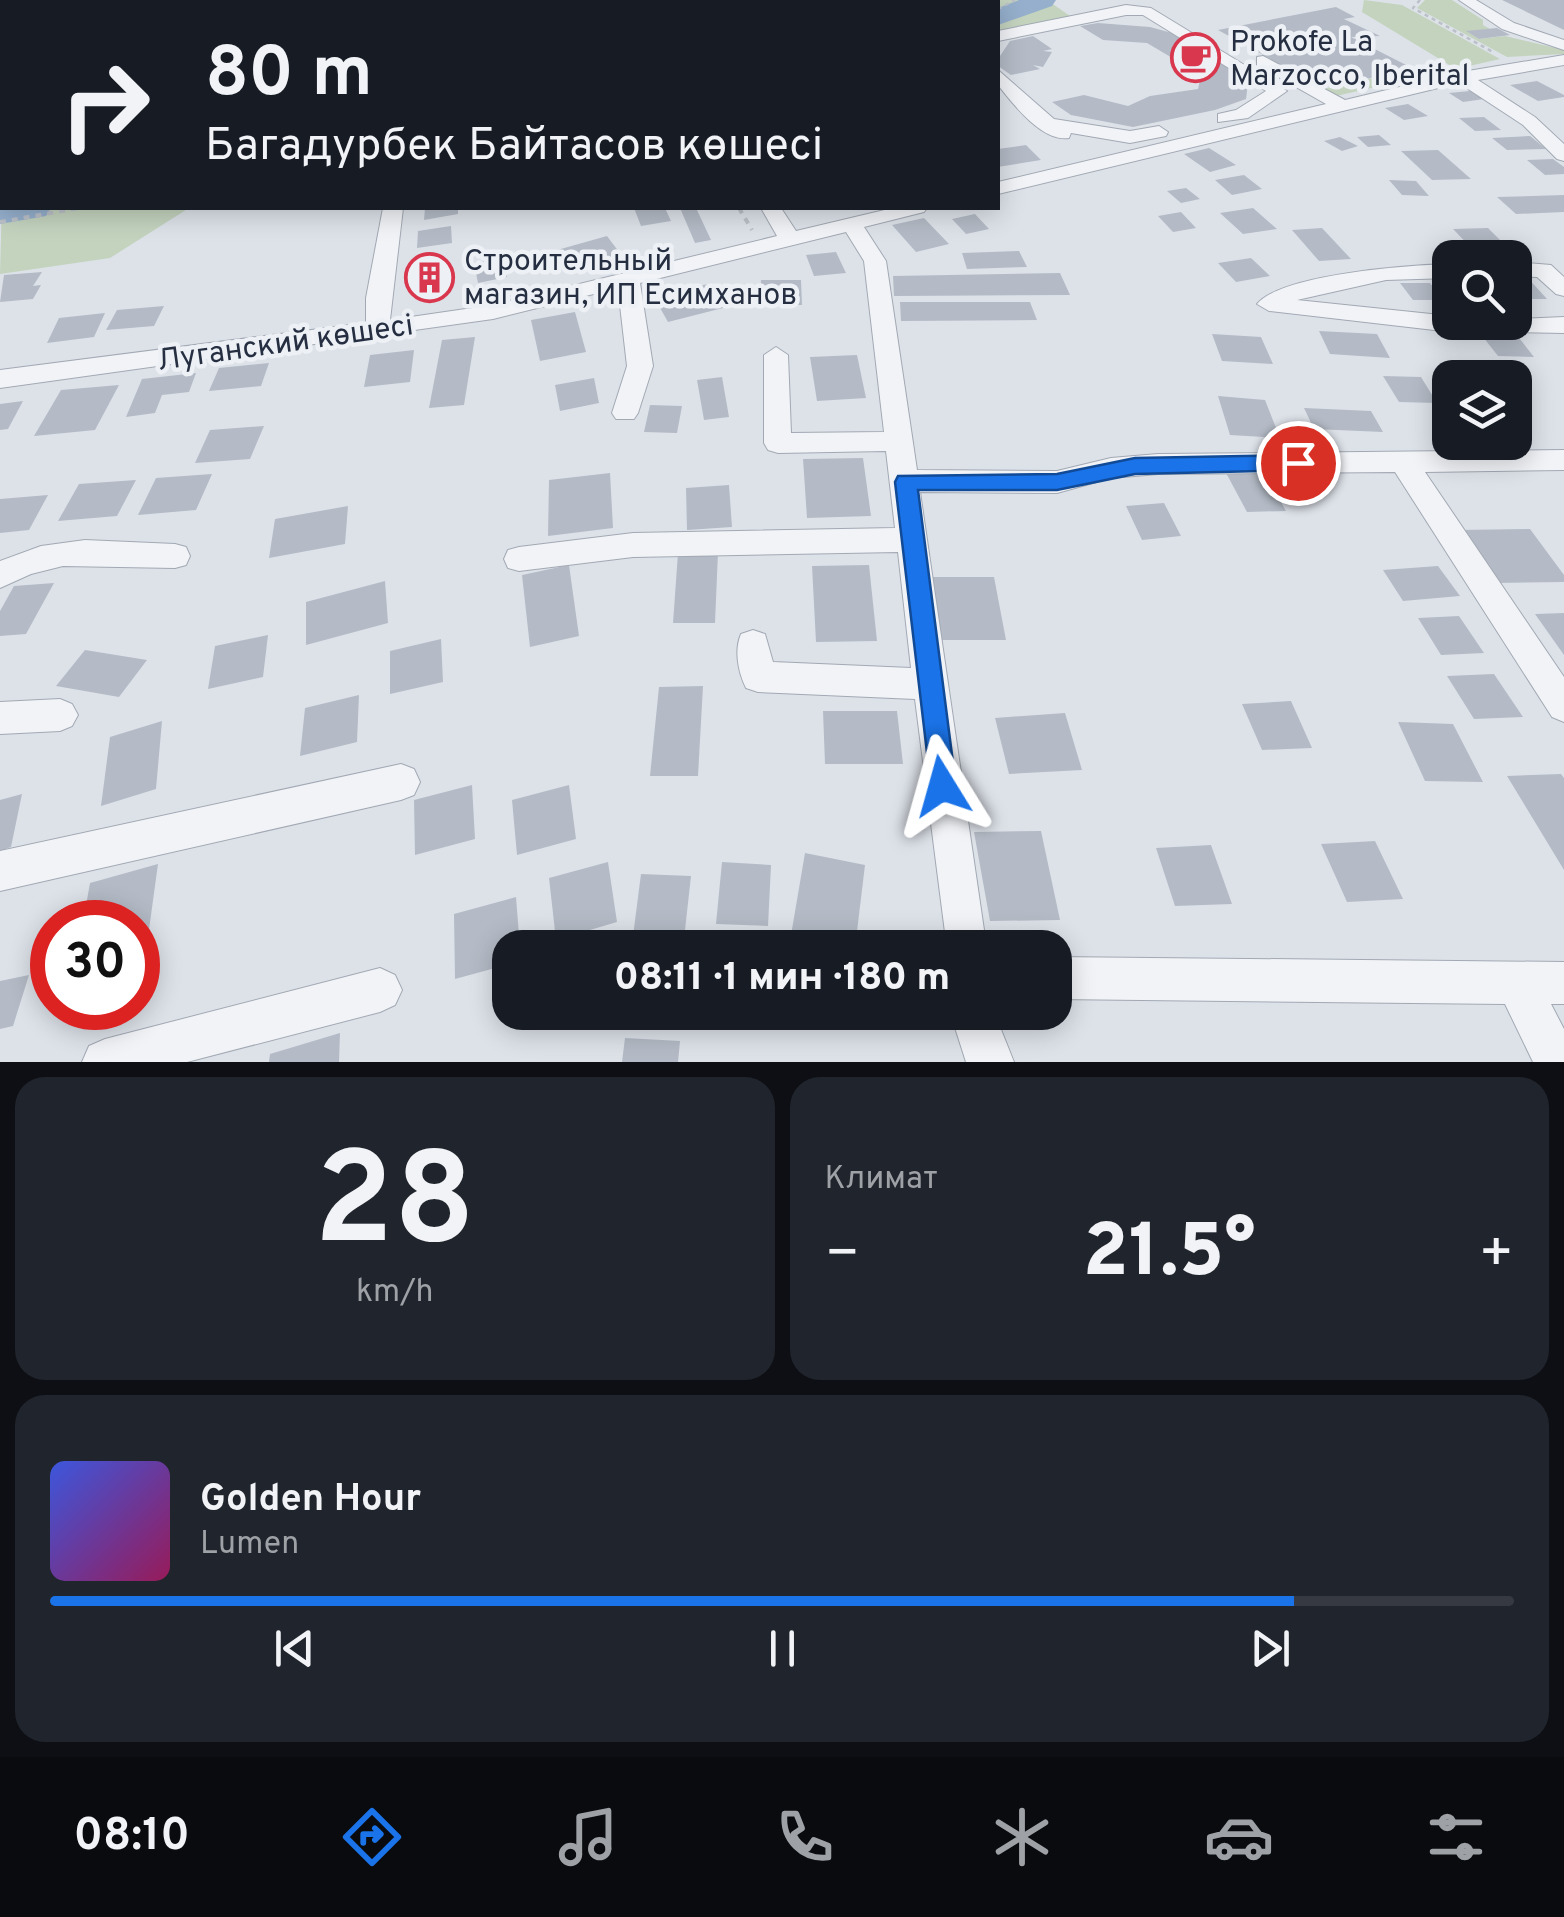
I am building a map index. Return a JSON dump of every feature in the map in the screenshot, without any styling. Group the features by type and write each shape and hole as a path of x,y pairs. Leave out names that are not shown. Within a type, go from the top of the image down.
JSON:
{"street":[{"path":"1466,0 1508,26 1564,45"},
{"path":"1000,36 1141,10 1278,91 1242,114 1141,136 1049,124"},
{"path":"1194,23 1341,105"},
{"path":"1000,187 1462,77 1564,60"},
{"path":"1000,78 1028,77"},
{"path":"1462,77 1529,121 1564,155"},
{"path":"1000,78 1025,107 1101,162"},
{"path":"378,330 378,298 394,210"},
{"path":"772,210 790,238"},
{"name":"Луганский көшесі","path":"0,379 492,312 908,210"},
{"path":"852,225 875,261 963,930"},
{"path":"1532,270 1542,270 1564,289"},
{"path":"1432,272 1386,273 1282,296 1269,304 1432,322"},
{"path":"624,413 640,366 628,280"},
{"path":"1532,324 1564,325"},
{"path":"776,354 778,443 900,441"},
{"path":"906,482 1057,482 1112,468 1158,464 1564,460"},
{"path":"1403,461 1564,706"},
{"path":"519,559 633,546 913,540"},
{"path":"0,575 25,559 56,554 175,556"},
{"path":"753,644 758,677 929,684"},
{"path":"0,718 60,715"},
{"path":"0,871 402,782"},
{"path":"1072,978 1564,982"},
{"path":"1518,983 1557,1062"},
{"path":"106,1062 240,1027 290,1008 380,990"},
{"path":"976,1030 990,1062"}],"path":[{"path":"1420,0 1413,8 1518,65"},
{"path":"0,222 68,210"},
{"path":"739,210 752,230"}],"green space":[{"path":"1000,0 1047,0 1070,16 1000,32"},
{"path":"1364,0 1402,5 1500,59 1456,69 1362,12"},
{"path":"1425,0 1452,0 1483,20 1483,25 1490,29 1468,32 1479,39 1505,36 1564,50 1564,54 1507,57 1417,8"},
{"path":"1414,69 1428,75 1336,96 1323,89"},
{"path":"2,210 186,210 110,258 0,274"}],"building":[{"path":"1502,0 1564,0 1564,30"},
{"path":"1336,7 1355,17 1344,19 1380,36 1351,37 1414,69 1323,88 1218,30"},
{"path":"1098,23 1172,33 1249,75 1246,99 1215,110 1133,127 1071,115 1052,102 1084,95 1128,106 1150,96 1198,89 1201,75 1147,43 1103,40 1080,26"},
{"path":"1497,28 1510,35 1479,39 1466,31"},
{"path":"1033,36 1052,49 1043,51 1052,52 1043,67 1033,65 1040,69 1011,75 1000,67 1000,56 1010,41"},
{"path":"1537,81 1564,97 1538,101 1510,85"},
{"path":"1470,91 1484,99 1463,102 1449,93"},
{"path":"1408,104 1428,116 1404,120 1385,108"},
{"path":"1484,117 1501,130 1475,131 1459,118"},
{"path":"1379,135 1391,145 1368,147 1357,137"},
{"path":"1530,136 1546,149 1507,150 1492,138"},
{"path":"1340,137 1358,146 1342,151 1324,141"},
{"path":"1026,145 1041,160 1000,167 1000,149"},
{"path":"1209,148 1236,165 1210,172 1184,154"},
{"path":"1438,150 1471,179 1432,180 1401,151"},
{"path":"1553,159 1564,167 1564,174 1545,175 1527,160"},
{"path":"1244,175 1262,189 1232,195 1215,180"},
{"path":"1389,180 1416,181 1429,196 1402,195"},
{"path":"1186,188 1200,199 1181,203 1167,191"},
{"path":"1564,195 1564,212 1516,214 1497,197"},
{"path":"1253,208 1277,229 1243,234 1220,213"},
{"path":"425,210 458,210 458,214 424,220"},
{"path":"635,210 666,210 671,221 641,226"},
{"path":"681,210 697,210 711,240 695,243"},
{"path":"1181,212 1196,228 1173,232 1158,216"},
{"path":"975,214 989,229 966,234 952,219"},
{"path":"924,218 949,244 916,252 892,225"},
{"path":"451,226 452,243 417,248 418,231"},
{"path":"1322,228 1351,259 1319,261 1292,230"},
{"path":"1488,228 1500,240 1464,240 1453,229"},
{"path":"607,236 622,256 602,262 598,256 552,269 543,254"},
{"path":"1019,251 1027,267 967,269 962,253"},
{"path":"836,252 846,273 814,276 806,255"},
{"path":"502,257 507,277 478,283 474,263"},
{"path":"1251,258 1270,276 1236,282 1218,263"},
{"name":"Строительный магазин, ИП Есимханов","path":"445,264 445,286 413,291 414,268"},
{"path":"42,272 33,286 41,285 33,299 0,302 4,275"},
{"path":"1060,273 1070,295 894,296 893,276"},
{"path":"761,280 801,280 802,305 760,305"},
{"path":"1400,283 1430,283 1432,300 1413,300"},
{"path":"1532,283 1547,299 1532,299"},
{"path":"708,284 723,308 668,322 654,297"},
{"path":"900,302 1030,302 1037,320 901,321"},
{"path":"164,306 154,326 106,330 117,310"},
{"path":"575,312 586,352 540,361 531,320"},
{"path":"105,313 94,337 47,343 59,318"},
{"path":"1319,331 1377,334 1390,358 1330,354"},
{"path":"1212,334 1261,337 1273,364 1222,361"},
{"path":"475,337 464,405 429,408 442,340"},
{"path":"1485,340 1521,340 1534,357 1498,356"},
{"path":"414,350 410,382 364,387 370,355"},
{"path":"857,355 866,398 817,401 810,357"},
{"path":"269,363 261,386 209,391 219,368"},
{"path":"196,373 189,392 162,395 155,413 126,417 142,379"},
{"path":"1383,376 1421,377 1432,395 1432,403 1399,402"},
{"path":"722,377 729,417 704,420 697,380"},
{"path":"594,378 599,403 560,411 555,385"},
{"path":"119,385 95,430 34,436 61,390"},
{"path":"1218,396 1265,400 1280,438 1230,435"},
{"path":"23,401 8,429 0,430 0,404"},
{"path":"650,405 682,406 677,433 644,432"},
{"path":"1304,408 1371,411 1383,432 1314,429"},
{"path":"264,426 250,459 195,463 210,430"},
{"path":"863,458 871,516 807,518 803,459"},
{"path":"1263,470 1286,511 1247,512 1225,471"},
{"path":"610,473 613,528 548,536 549,480"},
{"path":"212,474 196,510 138,515 156,478"},
{"path":"136,480 117,516 58,521 79,484"},
{"path":"729,485 732,527 687,530 686,488"},
{"path":"48,495 29,530 0,533 0,499"},
{"path":"1164,503 1181,536 1142,540 1126,506"},
{"path":"348,506 345,544 269,558 275,519"},
{"path":"1530,529 1564,575 1564,582 1495,583 1459,530"},
{"path":"718,552 715,623 673,623 678,553"},
{"path":"569,565 579,636 530,647 522,575"},
{"path":"869,565 877,641 816,642 812,566"},
{"path":"1438,566 1460,596 1403,601 1383,570"},
{"path":"932,577 994,577 1006,640 940,640"},
{"path":"385,581 388,623 306,645 306,602"},
{"path":"54,583 26,634 0,636 0,611 14,586"},
{"path":"1564,613 1564,655 1535,614"},
{"path":"1459,616 1484,653 1441,655 1418,618"},
{"path":"268,635 263,677 208,689 215,646"},
{"path":"441,639 443,682 390,694 390,651"},
{"path":"85,650 147,660 119,697 56,686"},
{"path":"1494,674 1523,717 1474,719 1447,676"},
{"path":"703,686 698,776 650,776 659,687"},
{"path":"359,695 357,742 300,756 305,708"},
{"path":"1291,701 1312,748 1262,750 1242,704"},
{"path":"823,711 897,711 903,764 825,764"},
{"path":"1065,713 1082,770 1009,774 995,718"},
{"path":"162,721 156,789 101,806 110,737"},
{"path":"1398,722 1453,724 1483,782 1425,781"},
{"path":"1561,774 1564,778 1564,870 1507,776"},
{"path":"472,785 475,839 415,855 414,800"},
{"path":"569,785 576,839 517,855 512,800"},
{"path":"22,794 11,847 0,851 0,800"},
{"path":"1041,831 1060,920 990,921 974,832"},
{"path":"1375,841 1403,899 1347,902 1321,844"},
{"path":"1211,845 1232,904 1175,906 1156,848"},
{"path":"805,853 865,865 857,930 792,930"},
{"path":"608,862 617,922 590,930 555,930 549,878"},
{"path":"722,862 771,865 768,926 716,924"},
{"path":"158,864 153,900 87,900 90,883"},
{"path":"641,874 691,876 685,930 634,930"},
{"path":"516,897 519,930 492,930 492,969 455,979 454,914"},
{"path":"29,975 13,1026 0,1029 0,981"},
{"path":"340,1033 339,1062 269,1062 270,1054"},
{"path":"625,1038 680,1041 678,1062 622,1062"}],"waterway":[{"path":"1000,16 1043,0"},
{"path":"0,213 20,210"}],"place":[{"name":"Prokofe La Marzocco, Iberital","path":"1195,58"},
{"name":"Строительный магазин, ИП Есимханов","path":"429,277"}],"route":[{"path":"942,786 906,482 1057,482 1112,468 1158,464 1298,463"}]}
